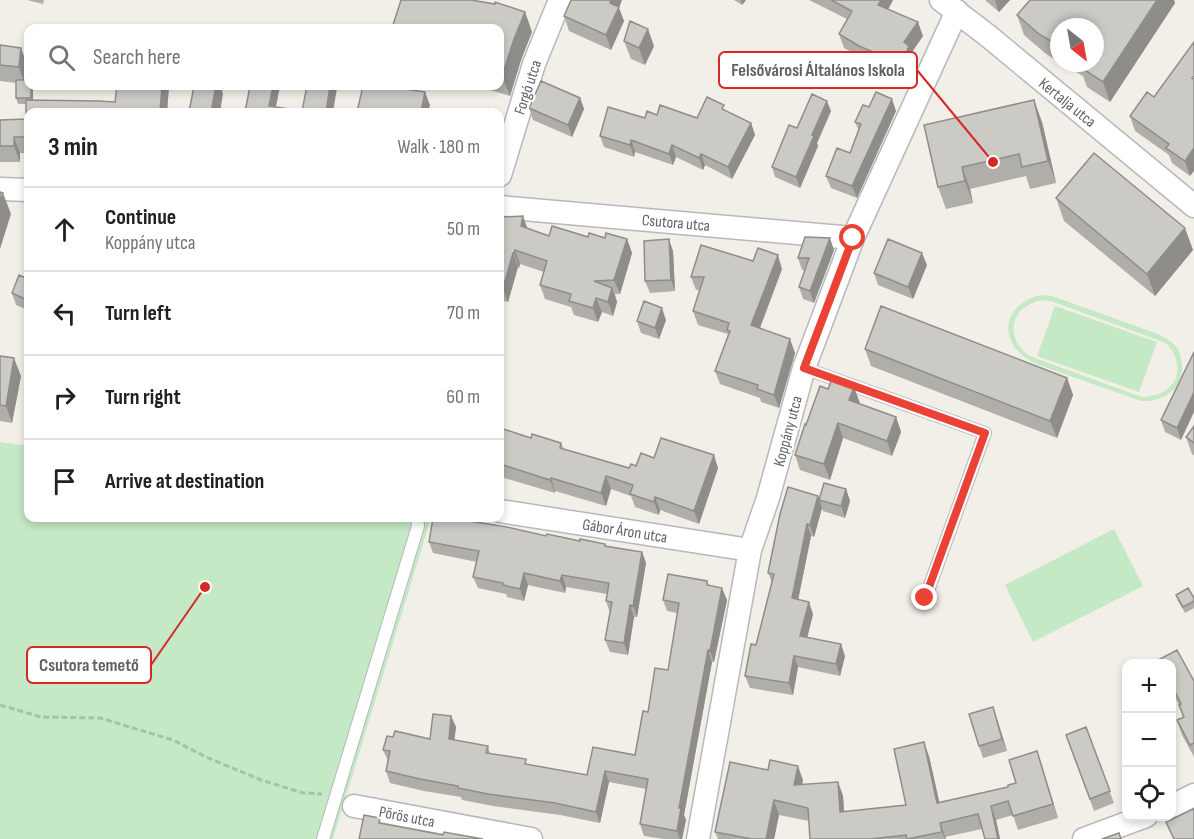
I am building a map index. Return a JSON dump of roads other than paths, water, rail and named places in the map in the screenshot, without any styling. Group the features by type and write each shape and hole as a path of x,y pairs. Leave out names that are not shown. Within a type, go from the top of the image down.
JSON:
{"street":[{"name":"Forgó utca","path":"504,162 534,64 560,0"},
{"name":"Kertalja utca","path":"949,5 1194,206"},
{"name":"Koppány utca","path":"698,839 750,550 768,498 804,368 853,238 949,5"},
{"path":"0,189 24,190"},
{"name":"Csutora utca","path":"504,207 853,238"},
{"name":"Gábor Áron utca","path":"504,512 750,550"},
{"path":"1176,804 1194,795"},
{"name":"Pörös utca","path":"345,800 531,839"},
{"path":"1084,839 1133,821"}],"lane":[{"path":"804,368 985,433 925,598"},
{"path":"322,839 345,800 418,522"}],"place":[{"name":"Felsővárosi Általános Iskola","path":"993,162"},
{"name":"Csutora temető","path":"205,587"}]}
